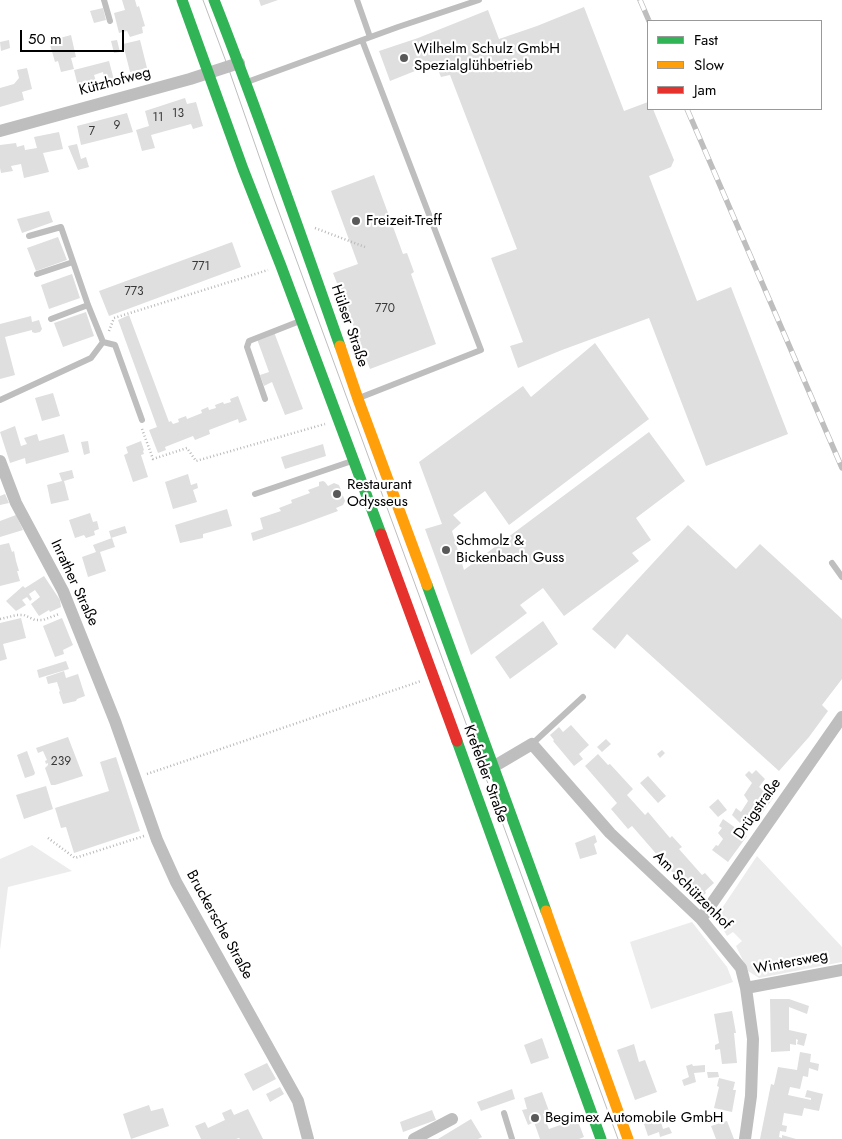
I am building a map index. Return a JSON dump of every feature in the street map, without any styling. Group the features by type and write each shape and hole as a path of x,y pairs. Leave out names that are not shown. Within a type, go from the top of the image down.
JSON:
{"street":[{"path":"182,0 243,169 338,420"},
{"name":"Hülser Straße","path":"214,0 298,223 358,399 456,663"},
{"name":"Kützhofweg","path":"0,131 239,63"},
{"name":"Krefelder Straße","path":"338,420 434,677 601,1139"},
{"name":"Inrather Straße","path":"0,461 16,502 63,591 115,721"},
{"name":"Krefelder Straße","path":"456,663 628,1139"},
{"name":"Drügstraße","path":"702,919 842,718"},
{"name":"Bruckersche Straße","path":"115,721 157,840 176,882 298,1101 308,1139"},
{"path":"493,767 532,744"},
{"name":"Am Schützenhof","path":"532,744 610,833 702,919 741,968 746,988 753,1039 751,1096 745,1139"},
{"name":"Wintersweg","path":"746,988 842,970"},
{"path":"414,1139 452,1119"}],"lane":[{"path":"104,0 110,21"},
{"path":"357,0 370,37"},
{"path":"246,82 479,0"},
{"path":"358,399 481,350 362,40"},
{"path":"29,236 61,227 88,305 104,342"},
{"path":"37,274 73,262"},
{"path":"51,319 88,305"},
{"path":"265,400 247,347 249,341 301,320"},
{"path":"0,400 91,358 104,342"},
{"path":"104,342 115,345 142,420"},
{"path":"255,494 353,460"},
{"path":"832,563 842,577"},
{"path":"532,744 582,697"},
{"path":"504,1113 512,1139"}],"path":[{"path":"318,229 365,247"},
{"path":"114,318 281,266"},
{"path":"142,420 142,431 153,459 187,448 196,461 338,420"},
{"path":"0,618 24,615 35,620 43,620 69,607"},
{"path":"135,778 434,677"},
{"path":"48,838 75,858 155,832"}],"shaded area":[{"path":"32,845 72,871 8,887 0,950 0,859"},
{"path":"757,856 842,947 842,962 759,978 748,971 736,946 742,941 733,932 727,936 716,917"},
{"path":"692,922 727,967 733,982 651,1009 630,942"}],"building":[{"path":"122,0 135,0 137,7 139,6 145,26 142,27 143,33 130,37 127,31 119,33 114,13 125,10"},
{"path":"259,0 278,0 261,6"},
{"path":"584,7 624,111 647,102 647,110 653,110 674,160 671,167 649,176 697,301 731,287 788,434 706,466 649,318 518,368 510,346 523,342 491,258 517,249 450,75 441,77 435,63 390,81 379,51 418,38 488,10 499,39"},
{"path":"103,8 106,20 94,23 90,11"},
{"path":"71,35 76,57 71,58 74,69 61,72 58,61 55,62 49,41"},
{"path":"9,40 10,48 1,51 0,42"},
{"path":"117,40 120,52 114,53 111,41"},
{"path":"140,40 147,68 130,72 123,44"},
{"path":"109,61 114,80 105,82 103,72 94,75 96,81 78,86 74,70"},
{"path":"27,68 32,89 22,92 24,100 0,107 0,88 14,84 19,78 17,70"},
{"path":"185,98 187,104 196,102 203,126 193,129 191,124 151,135 155,148 142,151 136,130 149,126 145,111"},
{"path":"127,113 133,132 81,145 77,126"},
{"path":"59,132 63,149 43,153 49,172 24,178 21,164 11,166 13,171 1,173 0,145 16,143 17,147 24,145 25,150 37,148 34,137"},
{"path":"77,144 81,159 86,157 89,167 78,170 68,146"},
{"path":"374,175 403,254 407,253 414,272 411,274 436,344 370,369 333,273 358,264 331,191"},
{"path":"49,211 53,222 22,233 17,219"},
{"path":"58,237 67,260 36,271 27,248"},
{"path":"232,242 241,267 109,316 99,291"},
{"path":"72,274 80,298 49,309 41,285"},
{"path":"86,312 94,336 63,347 54,323"},
{"path":"129,315 169,422 171,421 173,424 179,422 178,419 186,416 187,419 202,413 201,410 208,407 209,410 216,408 215,405 223,402 224,404 231,402 230,399 238,396 247,420 239,423 238,419 209,430 210,434 195,440 193,436 165,447 166,450 158,453 149,430 157,427 118,320"},
{"path":"31,316 32,322 39,320 42,329 40,332 35,333 32,330 5,337 15,375 0,379 0,324"},
{"path":"274,332 303,409 285,415 272,382 264,386 260,375 269,372 257,339"},
{"path":"595,343 649,419 509,525 485,491 453,515 461,523 452,531 464,570 649,432 685,481 636,518 651,540 632,553 639,561 564,616 543,588 520,605 527,613 471,655 425,529 442,524 419,462 523,386 531,397"},
{"path":"53,393 60,416 42,421 35,398"},
{"path":"15,426 21,446 27,444 24,438 37,434 39,441 64,434 69,452 26,464 25,458 10,463 0,432"},
{"path":"88,441 90,453 84,455 81,442"},
{"path":"141,441 144,454 141,455 148,477 133,482 124,455 128,453 126,447"},
{"path":"323,444 326,456 285,469 281,457"},
{"path":"72,470 74,478 64,481 69,500 51,504 47,485 62,481 59,473"},
{"path":"188,474 191,485 197,483 198,488 193,490 197,502 173,509 165,482"},
{"path":"323,481 328,486 334,483 339,485 345,501 343,505 336,508 338,511 253,541 251,533 263,529 260,518 281,511 279,508 292,503 291,500 310,493 308,490 319,486 319,482"},
{"path":"5,494 9,503 0,505 0,496"},
{"path":"227,509 232,526 203,534 203,538 180,543 175,525"},
{"path":"90,513 93,522 97,521 99,529 94,531 95,535 86,538 84,535 75,538 69,520"},
{"path":"16,515 23,530 0,537 0,521"},
{"path":"688,525 736,569 760,544 842,619 842,679 822,705 828,711 809,737 779,771 627,634 615,649 592,629"},
{"path":"125,526 127,533 111,538 109,531"},
{"path":"112,538 115,547 100,552 106,571 88,577 82,557 96,552 93,545"},
{"path":"9,543 12,552 14,551 20,581 0,586 0,545"},
{"path":"44,576 60,600 61,607 50,612 49,610 39,616 31,604 40,597 35,590 29,594 32,599 30,601 27,597 22,600 26,605 16,611 6,601 23,586 25,588"},
{"path":"21,618 26,638 3,644 7,659 0,661 0,623"},
{"path":"62,618 73,645 63,650 64,654 55,657 43,626"},
{"path":"543,621 558,644 510,679 495,657"},
{"path":"66,661 69,669 39,678 37,670"},
{"path":"64,671 66,678 78,674 85,696 76,701 63,704 57,682 48,684 46,677"},
{"path":"571,725 589,745 579,754 583,759 574,766 550,735 559,727 563,732"},
{"path":"68,737 83,776 51,785 45,768 48,765 45,761 47,760 43,751 38,753 36,748"},
{"path":"606,739 611,744 602,752 597,747"},
{"path":"662,750 665,753 660,758 657,754"},
{"path":"27,751 35,773 25,778 17,755"},
{"path":"598,754 633,789 627,795 645,815 648,812 670,838 672,836 682,847 679,849 702,875 705,873 714,883 699,899 688,886 686,888 632,826 628,829 611,809 617,803 585,766"},
{"path":"116,757 140,831 74,853 66,827 61,828 55,808 109,791 100,762"},
{"path":"756,770 765,779 759,787 773,798 754,825 743,818 740,823 732,815 736,808 741,812 748,801 744,795 752,783 745,775 749,771 752,774"},
{"path":"648,776 666,796 658,803 640,783"},
{"path":"46,786 53,809 24,819 16,795"},
{"path":"718,799 727,810 718,817 709,807"},
{"path":"723,819 747,836 728,862 712,850 723,839 718,833 722,828 719,826"},
{"path":"595,835 597,842 594,844 597,854 580,859 575,843"},
{"path":"770,999 789,999 809,1006 807,1014 789,1007 789,1030 807,1034 804,1046 797,1044 798,1040 796,1039 796,1045 790,1044 790,1051 771,1052"},
{"path":"732,1011 736,1033 734,1033 737,1063 722,1064 720,1049 715,1050 715,1045 719,1043 714,1014"},
{"path":"542,1038 549,1058 531,1064 524,1045"},
{"path":"634,1044 639,1062 645,1060 657,1092 635,1100 617,1050"},
{"path":"800,1052 811,1054 810,1062 819,1064 818,1071 809,1068 808,1077 803,1076 800,1089 790,1087 788,1095 811,1100 811,1098 805,1097 807,1090 823,1094 819,1111 804,1108 802,1116 784,1113 782,1125 787,1126 786,1132 780,1131 779,1137 782,1138 782,1135 796,1139 760,1139 771,1084 774,1085 778,1067 797,1070"},
{"path":"267,1063 276,1079 253,1091 244,1074"},
{"path":"692,1064 693,1066 705,1065 705,1072 694,1073 696,1082 684,1086 682,1080 689,1077 686,1066"},
{"path":"707,1072 718,1072 719,1077 708,1078"},
{"path":"719,1078 735,1082 733,1090 736,1090 732,1112 714,1108"},
{"path":"280,1087 284,1094 270,1102 266,1094"},
{"path":"512,1089 515,1099 481,1111 477,1102"},
{"name":"Begimex Automobile GmbH","path":"542,1092 549,1111 543,1114 549,1129 577,1119 584,1137 579,1139 540,1139 534,1122 528,1125 522,1110 527,1109 524,1098"},
{"path":"149,1105 151,1111 163,1108 169,1126 131,1139 123,1114"},
{"path":"231,1109 234,1115 248,1109 263,1139 201,1139 195,1126 205,1122 208,1128 225,1120 222,1113"},
{"path":"432,1110 436,1120 403,1132 400,1122"},
{"path":"659,1115 663,1129 669,1127 672,1133 660,1137 659,1132 648,1136 643,1121"},
{"path":"708,1116 709,1122 704,1124 702,1118"},
{"path":"471,1119 482,1137 478,1139 438,1139"},
{"path":"727,1121 734,1139 716,1139 711,1126"}],"tram line":[{"path":"203,0 618,1139"}],"railway":[{"path":"640,0 649,20"},
{"path":"687,110 842,468"}],"traffic: fast":[{"path":"182,0 243,169 381,534"},
{"path":"214,0 263,129 340,346"},
{"path":"427,585 546,911"},
{"path":"457,741 601,1139"}],"traffic: slow":[{"path":"340,346 427,585"},
{"path":"546,911 628,1139"}],"traffic: jam":[{"path":"381,534 457,741"}],"place":[{"name":"Wilhelm Schulz GmbH Spezialglühbetrieb","path":"404,58"},
{"name":"Freizeit-Treff","path":"356,221"},
{"name":"Restaurant Odysseus","path":"337,494"},
{"name":"Schmolz & Bickenbach Guss","path":"446,550"},
{"name":"Begimex Automobile GmbH","path":"535,1118"}]}
